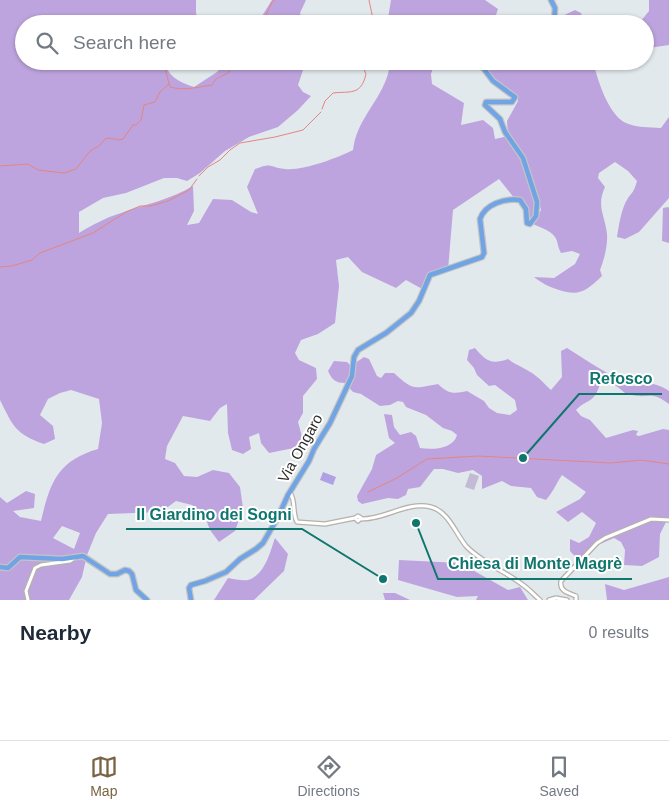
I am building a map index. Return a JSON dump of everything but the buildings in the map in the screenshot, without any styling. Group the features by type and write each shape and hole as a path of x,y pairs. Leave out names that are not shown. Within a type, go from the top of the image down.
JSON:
{"main road":[{"path":"551,0 555,8 555,15"},
{"name":"Via Ongaro","path":"191,600 189,588 191,585 205,582 226,572 260,545 278,517 333,416 352,376 354,358 358,350 386,333 417,305 430,276 482,257 484,253 480,219 484,211 494,204 520,200 526,209 528,223 532,223 536,216 537,202 523,158 505,132 500,119 485,105 486,102 491,101 510,103 514,100 514,97 493,81 485,70"},
{"path":"0,567 8,568 20,557 86,557 114,574 129,571 132,574 136,590 147,600"}],"street":[{"path":"290,492 296,522 325,524 358,516 360,519 382,515 406,507 430,506 437,509 444,515 474,554 523,584 540,600"},
{"path":"577,600 576,596 563,590 561,581 597,543 612,534 651,519 669,520"},
{"path":"28,600 26,591 35,568 41,565 70,561 74,557"},
{"path":"549,600 556,598 568,600"}],"shaded area":[{"path":"0,0 196,0 197,15 15,15 15,70 168,70 175,78 194,87 219,70 303,70 298,85 303,92 311,96 278,127 249,137 225,151 200,173 187,181 177,178 164,178 126,193 103,198 79,212 79,233 110,217 166,198 193,186 194,211 187,225 199,223 213,199 232,200 251,212 258,214 247,187 255,169 268,165 285,169 301,168 329,160 353,150 355,138 362,122 382,89 389,70 432,70 432,84 464,103 461,125 483,120 493,128 495,139 508,136 507,121 518,101 517,96 494,78 488,70 595,70 609,104 620,119 626,123 634,126 661,128 669,117 669,198 639,232 625,239 617,237 624,207 637,181 628,171 615,162 599,173 598,178 605,187 601,205 607,234 606,248 600,270 602,276 583,291 572,293 559,290 546,285 534,277 554,278 575,264 580,254 572,251 561,253 553,235 533,224 541,210 528,166 520,150 514,143 519,150 537,202 536,216 529,223 524,203 515,199 499,179 453,210 448,270 433,276 424,290 406,280 396,288 362,272 348,257 336,260 339,286 335,323 318,334 301,340 295,353 299,360 316,368 317,379 303,396 303,413 298,422 303,440 294,448 269,453 261,443 259,433 249,437 251,449 243,454 232,450 228,433 227,404 220,408 210,421 183,416 167,446 165,459 175,463 184,476 197,477 213,470 229,473 240,487 243,508 235,531 219,542 210,530 204,514 192,505 176,501 161,512 108,514 96,533 87,555 82,577 69,600 0,600 0,497 7,503 26,491 35,494 34,508 13,511 20,517 41,521 52,485 64,467 84,454 98,449 102,423 99,399 71,390 48,399 40,415 53,426 55,439 44,444 21,433 8,416 0,400","holes":["62,526 80,533 74,549 53,538"]},
{"path":"272,0 306,0 301,15 263,15"},
{"path":"391,0 485,0 498,9 496,15 388,15"},
{"path":"649,0 669,0 669,45 654,47 654,15 646,15 649,11"},
{"path":"575,10 582,15 564,15"},
{"path":"668,207 669,243 662,241 663,208"},
{"path":"475,348 489,361 497,362 508,359 540,379 551,390 562,377 561,351 567,348 626,385 652,384 669,391 669,404 658,397 630,395 615,385 600,384 593,398 576,410 581,416 590,420 606,438 633,430 638,431 636,435 639,436 663,429 669,430 669,520 667,520 660,534 659,557 642,566 624,565 625,550 621,542 614,538 598,545 581,563 570,551 570,539 579,543 589,537 596,523 582,512 568,522 556,512 580,499 586,492 562,475 546,500 537,497 531,488 511,486 502,481 482,489 482,476 473,470 458,473 434,469 420,487 408,489 406,495 398,499 388,498 362,504 358,501 357,496 372,469 376,455 395,443 389,438 384,414 392,415 394,427 400,435 411,432 416,436 420,448 442,448 455,440 457,435 443,428 426,415 406,407 403,402 398,401 390,405 380,406 361,394 353,392 345,383 337,382 331,377 328,371 334,361 347,362 351,366 364,357 369,359 377,376 381,378 385,373 394,373 405,383 413,387 438,384 451,392 467,391 484,401 489,408 497,413 510,415 517,410 515,400 495,385 489,386 477,375 467,360 469,350"},
{"path":"323,472 336,477 333,485 320,480"},
{"path":"470,473 479,476 474,490 465,487"},
{"path":"275,538 288,554 284,571 254,600 214,600 228,578 248,580 259,573 269,556"},
{"path":"399,560 460,563 508,590 520,587 528,600 476,600 478,596 457,597 398,580"},
{"path":"669,577 669,600 607,600 605,584 624,590"},
{"path":"383,593 395,593 410,600 385,600"}],"waterway":[{"path":"266,15 272,2 275,0"},
{"path":"369,0 372,15"},
{"path":"165,70 170,87 181,89 212,85 216,79 228,73 230,70"},
{"path":"322,109 325,101 333,93 350,92 358,89 364,81 366,74 364,70"},
{"path":"0,166 28,164 38,170 64,173 76,169 90,151 99,146 105,139 123,139 133,125 136,125 141,120 144,105 155,102 160,92 169,84"},
{"path":"199,176 240,143 303,130 321,112"},
{"path":"0,267 12,266 32,260 40,253 93,233 126,212 140,206 150,206 168,201 189,190 197,179"},
{"path":"368,492 397,478 427,459 478,456 611,463 641,460 669,464"}],"place":[{"name":"Refosco","path":"523,458"},
{"name":"Chiesa di Monte Magrè","path":"416,523"},
{"name":"Il Giardino dei Sogni","path":"383,579"}]}
